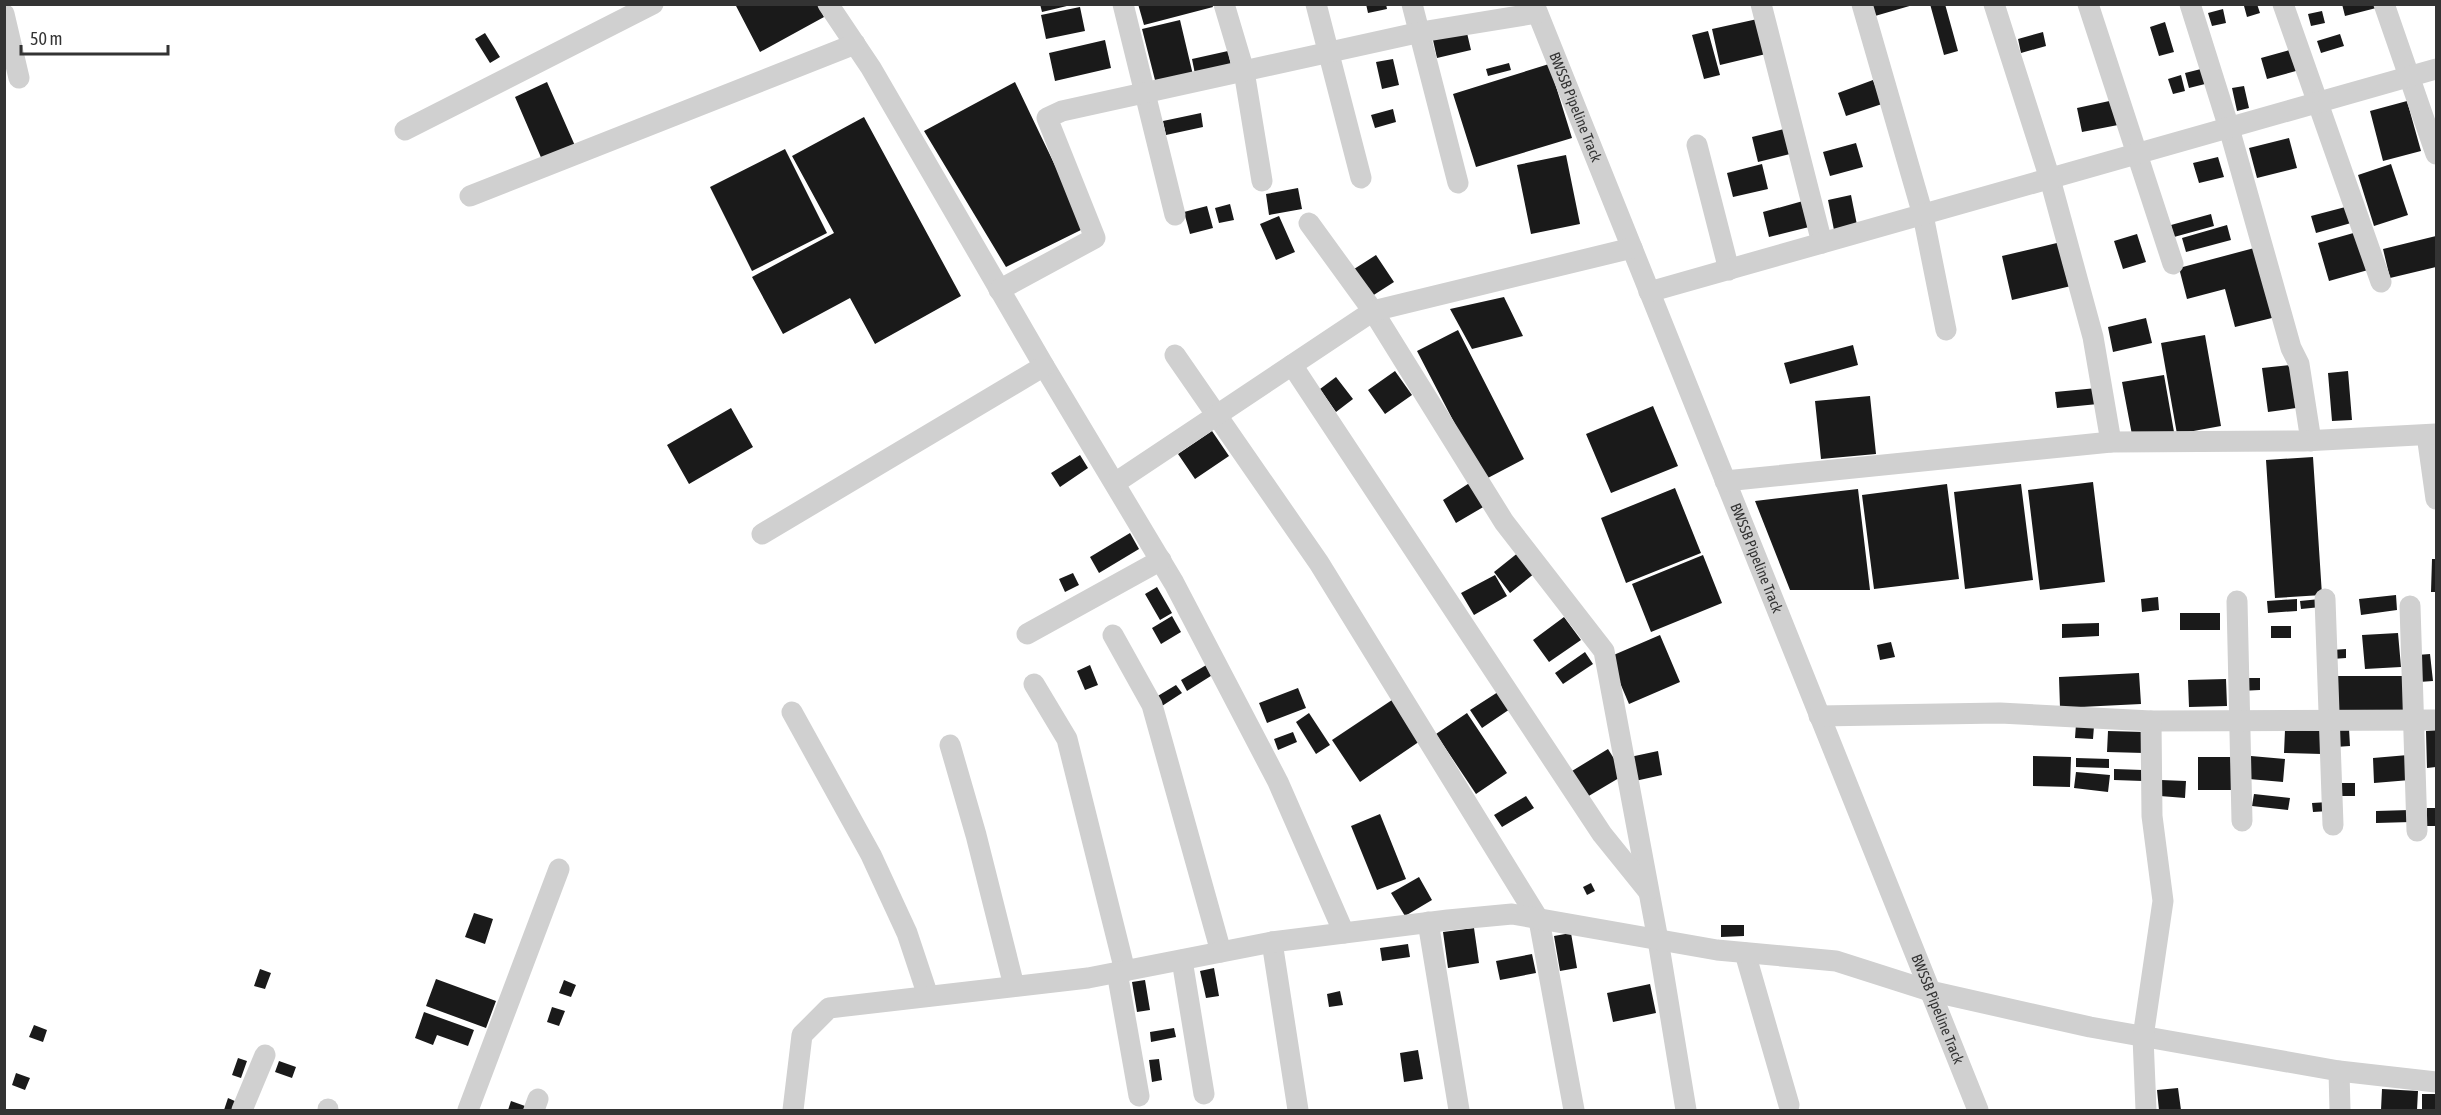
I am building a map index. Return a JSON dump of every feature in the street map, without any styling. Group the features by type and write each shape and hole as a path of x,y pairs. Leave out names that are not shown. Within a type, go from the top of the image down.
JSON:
{"street":[{"path":"405,130 653,4"},
{"path":"828,4 855,44 1161,560 1278,782 1344,933"},
{"path":"1123,4 1175,215"},
{"path":"1224,4 1244,71 1262,181"},
{"path":"1316,4 1361,178"},
{"path":"1412,4 1458,183"},
{"path":"1761,4 1822,243"},
{"path":"1862,4 1923,214 1946,330"},
{"path":"1994,4 2049,179 2093,337 2111,442"},
{"path":"2088,4 2139,154 2173,264"},
{"path":"2190,4 2229,128 2291,348 2300,364 2312,441"},
{"path":"2283,4 2381,282"},
{"path":"2384,4 2436,154"},
{"path":"999,290 1095,238 1047,118 1062,111 1535,9"},
{"name":"BWSSB Pipeline Track","path":"1535,9 1978,1110"},
{"path":"4,14 19,78"},
{"path":"470,196 855,44"},
{"path":"1649,292 2436,69"},
{"path":"1696,145 1729,270"},
{"path":"1309,223 1373,311 1503,522 1604,651 1658,940 1686,1110"},
{"path":"1115,483 1373,311 1632,248"},
{"path":"1175,355 1319,563 1539,920 1574,1110"},
{"path":"1292,365 1602,834 1649,893"},
{"path":"762,534 1044,366"},
{"path":"1725,482 2111,442 2312,441 2432,434 2436,499"},
{"path":"1027,634 1161,560"},
{"path":"2325,599 2332,825"},
{"path":"2236,601 2242,821"},
{"path":"2410,606 2417,831"},
{"path":"1113,635 1152,705 1221,952"},
{"path":"1034,684 1067,739 1121,971 1139,1096"},
{"path":"792,712 871,855 907,933 928,996"},
{"path":"1819,716 2000,713 2151,721 2436,720"},
{"path":"2146,1110 2143,1036 2163,901 2152,816 2151,721"},
{"path":"950,745 976,835 1014,986"},
{"path":"468,1110 559,869"},
{"path":"792,1110 802,1035 829,1008 1121,971 1272,942 1428,922 1512,915 1658,940 1836,961 1930,991 2143,1036 2339,1071 2436,1082"},
{"path":"1428,922 1459,1110"},
{"path":"1272,942 1298,1110"},
{"path":"1745,952 1789,1106"},
{"path":"1182,960 1204,1094"},
{"path":"242,1110 265,1054"},
{"path":"2339,1071 2340,1110"}],"building":[{"path":"735,4 818,4 824,17 760,52"},
{"path":"1040,4 1071,4 1071,5 1042,12"},
{"path":"1138,4 1212,4 1213,7 1144,25"},
{"path":"1366,4 1386,4 1387,9 1368,13"},
{"path":"1872,4 1913,4 1913,5 1875,16"},
{"path":"1930,4 1945,4 1958,51 1944,55"},
{"path":"2257,4 2260,13 2247,17 2244,6"},
{"path":"2342,4 2379,4 2380,7 2345,16"},
{"path":"1080,7 1085,31 1046,39 1041,15"},
{"path":"2223,9 2226,23 2212,26 2208,13"},
{"path":"2322,11 2325,23 2311,26 2308,14"},
{"path":"1762,18 1770,53 1720,65 1712,29"},
{"path":"1180,20 1193,75 1156,84 1142,29"},
{"path":"2165,22 2174,52 2159,56 2150,27"},
{"path":"1708,31 1720,75 1704,79 1692,35"},
{"path":"2043,32 2046,46 2021,53 2018,39"},
{"path":"485,33 500,57 490,63 475,39"},
{"path":"1467,33 1471,50 1437,58 1433,40"},
{"path":"2340,34 2344,46 2321,53 2317,41"},
{"path":"1105,40 1111,68 1055,81 1049,53"},
{"path":"2297,48 2303,69 2267,79 2261,58"},
{"path":"1228,51 1231,66 1195,74 1192,59"},
{"path":"1393,59 1399,85 1382,89 1376,62"},
{"path":"1509,63 1511,70 1488,76 1486,69"},
{"path":"1549,64 1572,138 1476,167 1453,94"},
{"path":"2205,68 2209,83 2189,88 2185,73"},
{"path":"2181,75 2185,91 2173,94 2168,79"},
{"path":"1873,80 1882,104 1846,116 1838,93"},
{"path":"547,82 576,148 543,162 515,97"},
{"path":"1015,82 1085,228 1006,267 924,131"},
{"path":"2244,86 2249,108 2237,111 2232,88"},
{"path":"2114,100 2118,125 2082,132 2077,108"},
{"path":"2407,101 2421,151 2383,161 2370,111"},
{"path":"1393,109 1396,122 1375,128 1371,115"},
{"path":"1201,113 1203,127 1166,135 1163,121"},
{"path":"864,117 961,296 875,344 850,298 783,334 752,277 834,233 792,156"},
{"path":"1792,127 1798,152 1758,162 1752,137"},
{"path":"2289,138 2297,168 2257,178 2249,148"},
{"path":"1856,143 1863,167 1830,176 1823,152"},
{"path":"785,149 827,233 752,271 710,187"},
{"path":"1566,155 1580,224 1531,234 1517,165"},
{"path":"2218,157 2224,177 2199,183 2193,163"},
{"path":"1762,164 1768,189 1733,197 1727,173"},
{"path":"2391,164 2408,215 2374,226 2358,175"},
{"path":"1298,188 1302,209 1269,215 1266,194"},
{"path":"1851,195 1857,225 1834,230 1828,200"},
{"path":"1803,201 1809,227 1769,237 1763,212"},
{"path":"1230,204 1234,220 1219,223 1215,208"},
{"path":"2353,205 2358,221 2316,233 2311,216"},
{"path":"1207,206 1213,228 1190,234 1184,212"},
{"path":"2211,214 2214,226 2174,237 2171,225"},
{"path":"1279,216 1295,252 1276,260 1260,224"},
{"path":"2227,225 2231,240 2186,252 2182,238"},
{"path":"2357,232 2368,270 2329,281 2318,243"},
{"path":"2137,234 2146,262 2123,269 2114,241"},
{"path":"2436,236 2436,267 2390,278 2383,249"},
{"path":"2061,242 2071,286 2012,300 2002,256"},
{"path":"2258,247 2276,317 2235,327 2225,289 2187,299 2179,268"},
{"path":"1376,255 1394,282 1369,298 1351,271"},
{"path":"1504,297 1523,336 1472,349 1450,309"},
{"path":"2146,318 2152,343 2113,352 2108,327"},
{"path":"1458,330 1524,459 1484,480 1417,351"},
{"path":"2205,335 2221,426 2177,434 2161,343"},
{"path":"1853,345 1858,365 1790,384 1784,363"},
{"path":"2290,365 2296,408 2268,412 2262,368"},
{"path":"1395,371 1412,395 1385,414 1368,390"},
{"path":"2348,371 2352,420 2332,421 2328,373"},
{"path":"2164,375 2174,432 2133,440 2122,382"},
{"path":"1336,377 1353,399 1336,412 1320,389"},
{"path":"2097,388 2098,404 2057,408 2055,392"},
{"path":"1870,396 1876,454 1821,459 1815,401"},
{"path":"1653,406 1678,466 1611,493 1586,434"},
{"path":"731,408 753,447 689,484 667,445"},
{"path":"1212,431 1229,456 1195,479 1178,454"},
{"path":"1080,455 1088,468 1060,487 1051,473"},
{"path":"2313,457 2322,595 2275,598 2266,460"},
{"path":"1471,482 1485,506 1456,523 1443,500"},
{"path":"2093,482 2105,582 2040,590 2028,490"},
{"path":"1947,484 1959,579 1874,589 1862,495"},
{"path":"2021,484 2033,580 1965,589 1954,492"},
{"path":"1675,488 1701,553 1626,583 1601,518"},
{"path":"1858,489 1870,590 1790,590 1755,501"},
{"path":"1130,533 1139,549 1099,573 1090,557"},
{"path":"1519,552 1535,573 1510,593 1494,572"},
{"path":"1703,555 1722,603 1651,632 1632,584"},
{"path":"2432,559 2436,559 2436,592 2431,592"},
{"path":"1073,573 1079,585 1065,592 1059,579"},
{"path":"1495,575 1507,596 1474,615 1461,593"},
{"path":"1157,587 1172,613 1160,620 1145,594"},
{"path":"2396,595 2397,610 2361,615 2359,599"},
{"path":"2158,597 2159,610 2142,612 2141,599"},
{"path":"2297,599 2297,611 2268,613 2267,601"},
{"path":"2320,599 2321,607 2301,609 2300,601"},
{"path":"2180,613 2220,613 2220,630 2180,630"},
{"path":"1172,616 1181,632 1161,644 1152,628"},
{"path":"1564,617 1581,640 1549,662 1533,640"},
{"path":"2099,623 2099,636 2062,638 2062,624"},
{"path":"2271,626 2291,626 2291,638 2271,638"},
{"path":"2398,633 2401,667 2365,669 2362,635"},
{"path":"1660,635 1680,682 1629,704 1609,657"},
{"path":"1891,642 1895,657 1880,660 1877,645"},
{"path":"2346,649 2346,658 2332,659 2332,650"},
{"path":"1585,652 1593,664 1563,684 1555,673"},
{"path":"2430,654 2433,681 2419,682 2417,655"},
{"path":"1208,664 1214,674 1187,691 1181,680"},
{"path":"1090,665 1098,685 1085,690 1077,671"},
{"path":"2139,673 2141,704 2060,708 2059,677"},
{"path":"2333,676 2409,676 2409,710 2333,710"},
{"path":"2240,678 2260,678 2260,690 2240,691"},
{"path":"2226,679 2227,706 2189,707 2188,680"},
{"path":"1176,685 1182,693 1162,706 1156,697"},
{"path":"1298,688 1306,708 1267,723 1259,703"},
{"path":"1498,692 1510,709 1482,728 1470,710"},
{"path":"1395,698 1423,739 1360,782 1332,740"},
{"path":"1309,713 1330,745 1316,754 1296,722"},
{"path":"1467,713 1507,773 1476,794 1436,734"},
{"path":"2076,724 2094,726 2093,739 2075,738"},
{"path":"2334,729 2349,729 2350,746 2335,747"},
{"path":"2285,730 2323,731 2322,754 2284,753"},
{"path":"2436,730 2436,767 2427,768 2426,731"},
{"path":"2108,731 2145,732 2144,753 2107,752"},
{"path":"1293,732 1297,742 1278,750 1274,739"},
{"path":"1608,749 1624,775 1587,797 1572,771"},
{"path":"1658,751 1662,775 1635,781 1630,757"},
{"path":"2408,755 2410,780 2374,783 2373,758"},
{"path":"2033,756 2071,757 2070,787 2033,786"},
{"path":"2251,756 2285,759 2283,782 2249,779"},
{"path":"2198,757 2235,757 2235,790 2198,790"},
{"path":"2076,758 2109,759 2109,768 2076,767"},
{"path":"2114,769 2143,770 2143,781 2114,780"},
{"path":"2076,772 2110,775 2108,792 2074,788"},
{"path":"2161,780 2186,781 2185,798 2160,796"},
{"path":"2338,783 2355,783 2355,796 2339,796"},
{"path":"2254,794 2290,798 2288,810 2252,806"},
{"path":"1526,796 1534,808 1502,827 1494,815"},
{"path":"2329,802 2329,811 2313,812 2312,803"},
{"path":"2427,808 2436,808 2436,826 2426,826"},
{"path":"2410,810 2411,822 2376,823 2376,811"},
{"path":"1380,814 1406,879 1377,890 1351,826"},
{"path":"1419,877 1432,900 1405,916 1391,893"},
{"path":"1591,883 1595,891 1587,895 1583,887"},
{"path":"474,913 493,919 485,944 465,937"},
{"path":"1721,925 1744,925 1744,936 1721,937"},
{"path":"1474,928 1479,963 1448,968 1443,932"},
{"path":"1571,933 1577,968 1560,971 1554,936"},
{"path":"1408,944 1410,957 1382,961 1380,948"},
{"path":"1532,954 1536,973 1500,980 1496,961"},
{"path":"1214,968 1219,996 1206,998 1200,971"},
{"path":"260,969 271,973 265,989 254,986"},
{"path":"436,979 496,1001 486,1028 426,1006"},
{"path":"564,980 576,985 571,997 559,993"},
{"path":"1145,980 1150,1010 1137,1012 1132,982"},
{"path":"1650,984 1656,1013 1613,1022 1607,993"},
{"path":"1340,991 1343,1005 1329,1007 1327,994"},
{"path":"552,1007 565,1011 559,1026 547,1022"},
{"path":"424,1012 474,1030 468,1046 437,1035 433,1045 415,1038"},
{"path":"34,1025 47,1030 43,1042 29,1037"},
{"path":"1174,1028 1176,1037 1151,1042 1150,1032"},
{"path":"1418,1050 1423,1079 1404,1082 1400,1053"},
{"path":"238,1058 247,1061 241,1078 232,1075"},
{"path":"1159,1059 1162,1080 1152,1082 1149,1060"},
{"path":"279,1061 296,1067 292,1078 275,1072"},
{"path":"16,1073 30,1078 25,1090 12,1085"},
{"path":"2178,1088 2181,1110 2159,1110 2157,1090"},
{"path":"2382,1089 2418,1091 2417,1110 2381,1110"},
{"path":"2422,1094 2436,1094 2436,1110 2422,1110"},
{"path":"228,1098 237,1102 234,1110 224,1110"},
{"path":"511,1101 525,1106 523,1110 508,1110"}]}
